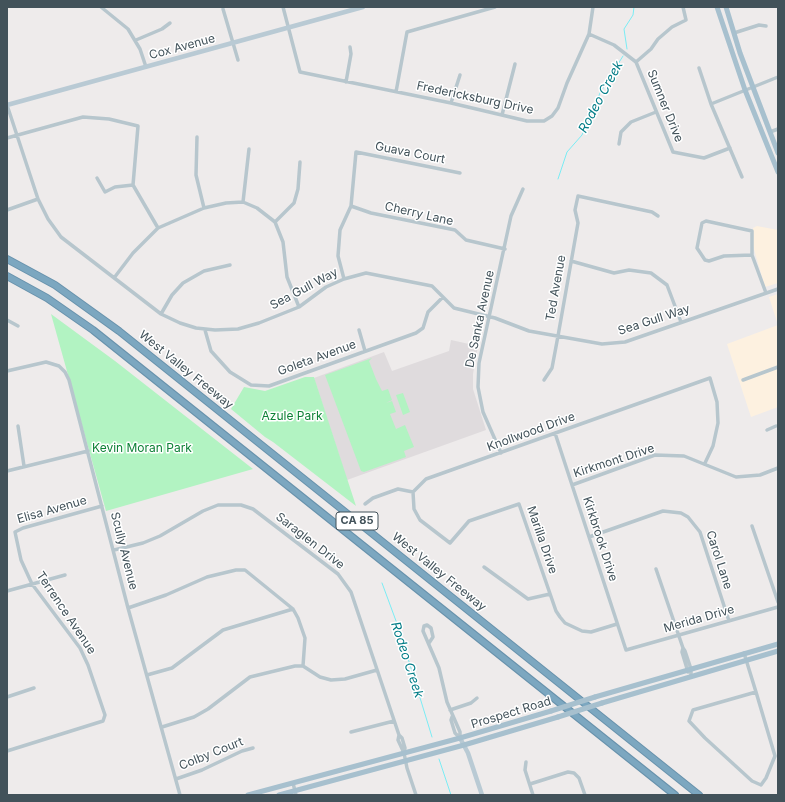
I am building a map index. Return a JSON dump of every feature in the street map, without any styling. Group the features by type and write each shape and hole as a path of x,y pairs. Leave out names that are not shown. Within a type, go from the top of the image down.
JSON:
{"highway":[{"name":"West Valley Freeway","path":"7,258 55,285 119,330 699,795"},
{"name":"CA 85","path":"7,276 47,298 93,330 674,795"}],"main road":[{"name":"Cox Avenue","path":"7,105 363,7"},
{"path":"717,7 745,90 778,172"},
{"path":"726,7 752,87 778,153"},
{"name":"Prospect Road","path":"248,795 460,738 689,669 778,644"},
{"name":"Prospect Road","path":"279,795 296,793 464,745 778,651"},
{"path":"460,738 464,745 482,795"}],"street":[{"path":"100,7 118,20 136,40 146,67"},
{"path":"283,7 288,28"},
{"path":"396,92 407,32 495,7"},
{"name":"Fredericksburg Drive","path":"288,28 300,72 451,103 527,121 544,121 552,116 558,108 567,83 590,34 593,7"},
{"path":"636,62 651,49 658,39 672,28 686,20 683,7"},
{"path":"223,9 238,60"},
{"path":"136,40 162,29 170,23"},
{"path":"734,33 759,25 766,26"},
{"name":"Sumner Drive","path":"590,34 602,38 622,50 636,62 673,152 704,158 730,148"},
{"path":"346,82 351,54 350,47"},
{"path":"502,115 515,64"},
{"path":"699,68 711,104 742,177"},
{"path":"451,103 460,75"},
{"path":"711,104 778,77"},
{"name":"Sea Gull Way","path":"7,105 38,199 48,219 61,237 161,314 180,323 206,330 238,329 283,314 298,306 326,287 360,273 374,274 432,286 454,308 490,316 529,331 602,344 625,342 778,289"},
{"path":"619,144 621,132 631,122 656,112"},
{"path":"7,138 82,117 109,119 138,126 133,185 158,228"},
{"path":"770,132 778,129"},
{"path":"197,138 196,175 204,208"},
{"path":"243,202 249,149"},
{"name":"Guava Court","path":"351,206 356,152 460,173"},
{"path":"275,222 294,203 298,189 300,162"},
{"path":"96,178 105,192 115,186 133,185"},
{"name":"De Sanka Avenue","path":"501,453 483,412 478,387 479,363 511,216 522,188"},
{"name":"Ted Avenue","path":"544,380 552,368 558,336 578,224 574,210 578,196 652,212 658,216"},
{"path":"7,210 38,199"},
{"path":"114,278 134,253 158,228 204,208 226,203 243,202 256,208 275,222 283,242 287,277 298,306"},
{"path":"344,279 338,256 340,230 351,206"},
{"name":"Cherry Lane","path":"351,206 371,213 455,230 466,240 505,249"},
{"path":"752,255 724,256 709,261 705,260 698,248 702,223 706,221 752,232 752,255 766,293"},
{"path":"571,261 614,273 629,270 651,273 666,285 681,322"},
{"path":"161,314 172,295 183,283 204,271 230,265"},
{"name":"Goleta Avenue","path":"206,330 211,351 219,362 243,381 260,387 275,384 416,332 423,328 428,312 443,297"},
{"path":"7,320 18,326"},
{"path":"359,330 365,351"},
{"name":"Scully Avenue","path":"7,371 46,362 59,366 69,380 128,608 180,795"},
{"path":"743,380 778,367"},
{"name":"Knollwood Drive","path":"413,492 426,479 710,378 717,402 718,423 713,446 705,463"},
{"path":"18,426 24,466"},
{"path":"767,430 777,426 778,432"},
{"name":"Kirkbrook Drive","path":"555,434 626,650"},
{"path":"7,471 88,451"},
{"name":"Kirkmont Drive","path":"572,485 655,455 684,456 705,463 736,477 760,475 778,468"},
{"path":"365,504 374,498 398,489 413,492"},
{"name":"Marilla Drive","path":"413,492 414,509 420,520 450,543 469,521 519,504 556,611 565,622 575,628 591,632 617,624"},
{"name":"Saraglen Drive","path":"114,550 143,544 203,511 218,506 232,504 253,509 338,574 351,592 394,721 405,748 404,753 416,795"},
{"name":"Elisa Avenue","path":"15,539 15,532 23,528 102,506"},
{"name":"Carol Lane","path":"589,537 655,513 673,511 688,517 700,532 729,621"},
{"path":"752,526 778,602"},
{"name":"Terrence Avenue","path":"7,751 103,721 105,715 88,665 80,648 32,584 21,560 15,539"},
{"path":"484,567 528,599 550,594"},
{"path":"656,569 678,635 685,651 691,676"},
{"path":"128,608 166,596 206,577 236,570 245,570 293,609 305,638 303,666"},
{"path":"7,591 65,575"},
{"name":"Merida Drive","path":"626,650 778,607"},
{"path":"147,675 172,668 223,630 293,609"},
{"path":"429,643 442,677 452,717 455,718 460,732 460,738"},
{"path":"744,654 756,692 775,756 766,778 761,785 752,781 705,738 690,721 693,710 756,692"},
{"path":"162,728 194,717 208,709 250,677 290,666 303,666 320,677 331,680 345,679 377,670"},
{"path":"7,697 34,688"},
{"path":"450,710 471,703 477,698"},
{"path":"351,732 394,721"},
{"name":"Colby Court","path":"176,779 202,770 242,751 254,748"},
{"path":"526,762 525,770 533,795"},
{"path":"530,784 568,772 574,773 579,778 585,795"},
{"path":"293,783 296,793"}],"shaded area":[{"path":"757,226 778,230 778,283 765,287 753,246 753,228"},
{"path":"778,294 778,325 769,297"},
{"path":"778,325 778,407 751,417 727,344"},
{"path":"451,340 478,346 473,374 473,389 486,430 347,480 314,378 384,352 392,371 449,351"}],"green space":[{"name":"Kevin Moran Park","path":"51,314 115,361 253,469 106,511"},
{"path":"372,358 369,361 376,379 382,391 388,389 392,400 386,403 392,401 396,412 390,414 396,429 405,425 414,447 404,451 406,457 364,472 361,471 325,375"},
{"name":"Azule Park","path":"305,377 314,377 356,506 265,437 231,409 244,387 265,391"},
{"path":"403,393 410,412 403,415 396,395"}],"waterway":[{"name":"Rodeo Creek","path":"627,49 624,29 633,15 634,7"},
{"name":"Rodeo Creek","path":"558,179 567,152 582,135 600,93 623,56"},
{"name":"Rodeo Creek","path":"382,583 399,629 432,737"},
{"name":"Rodeo Creek","path":"439,759 451,795"}]}
